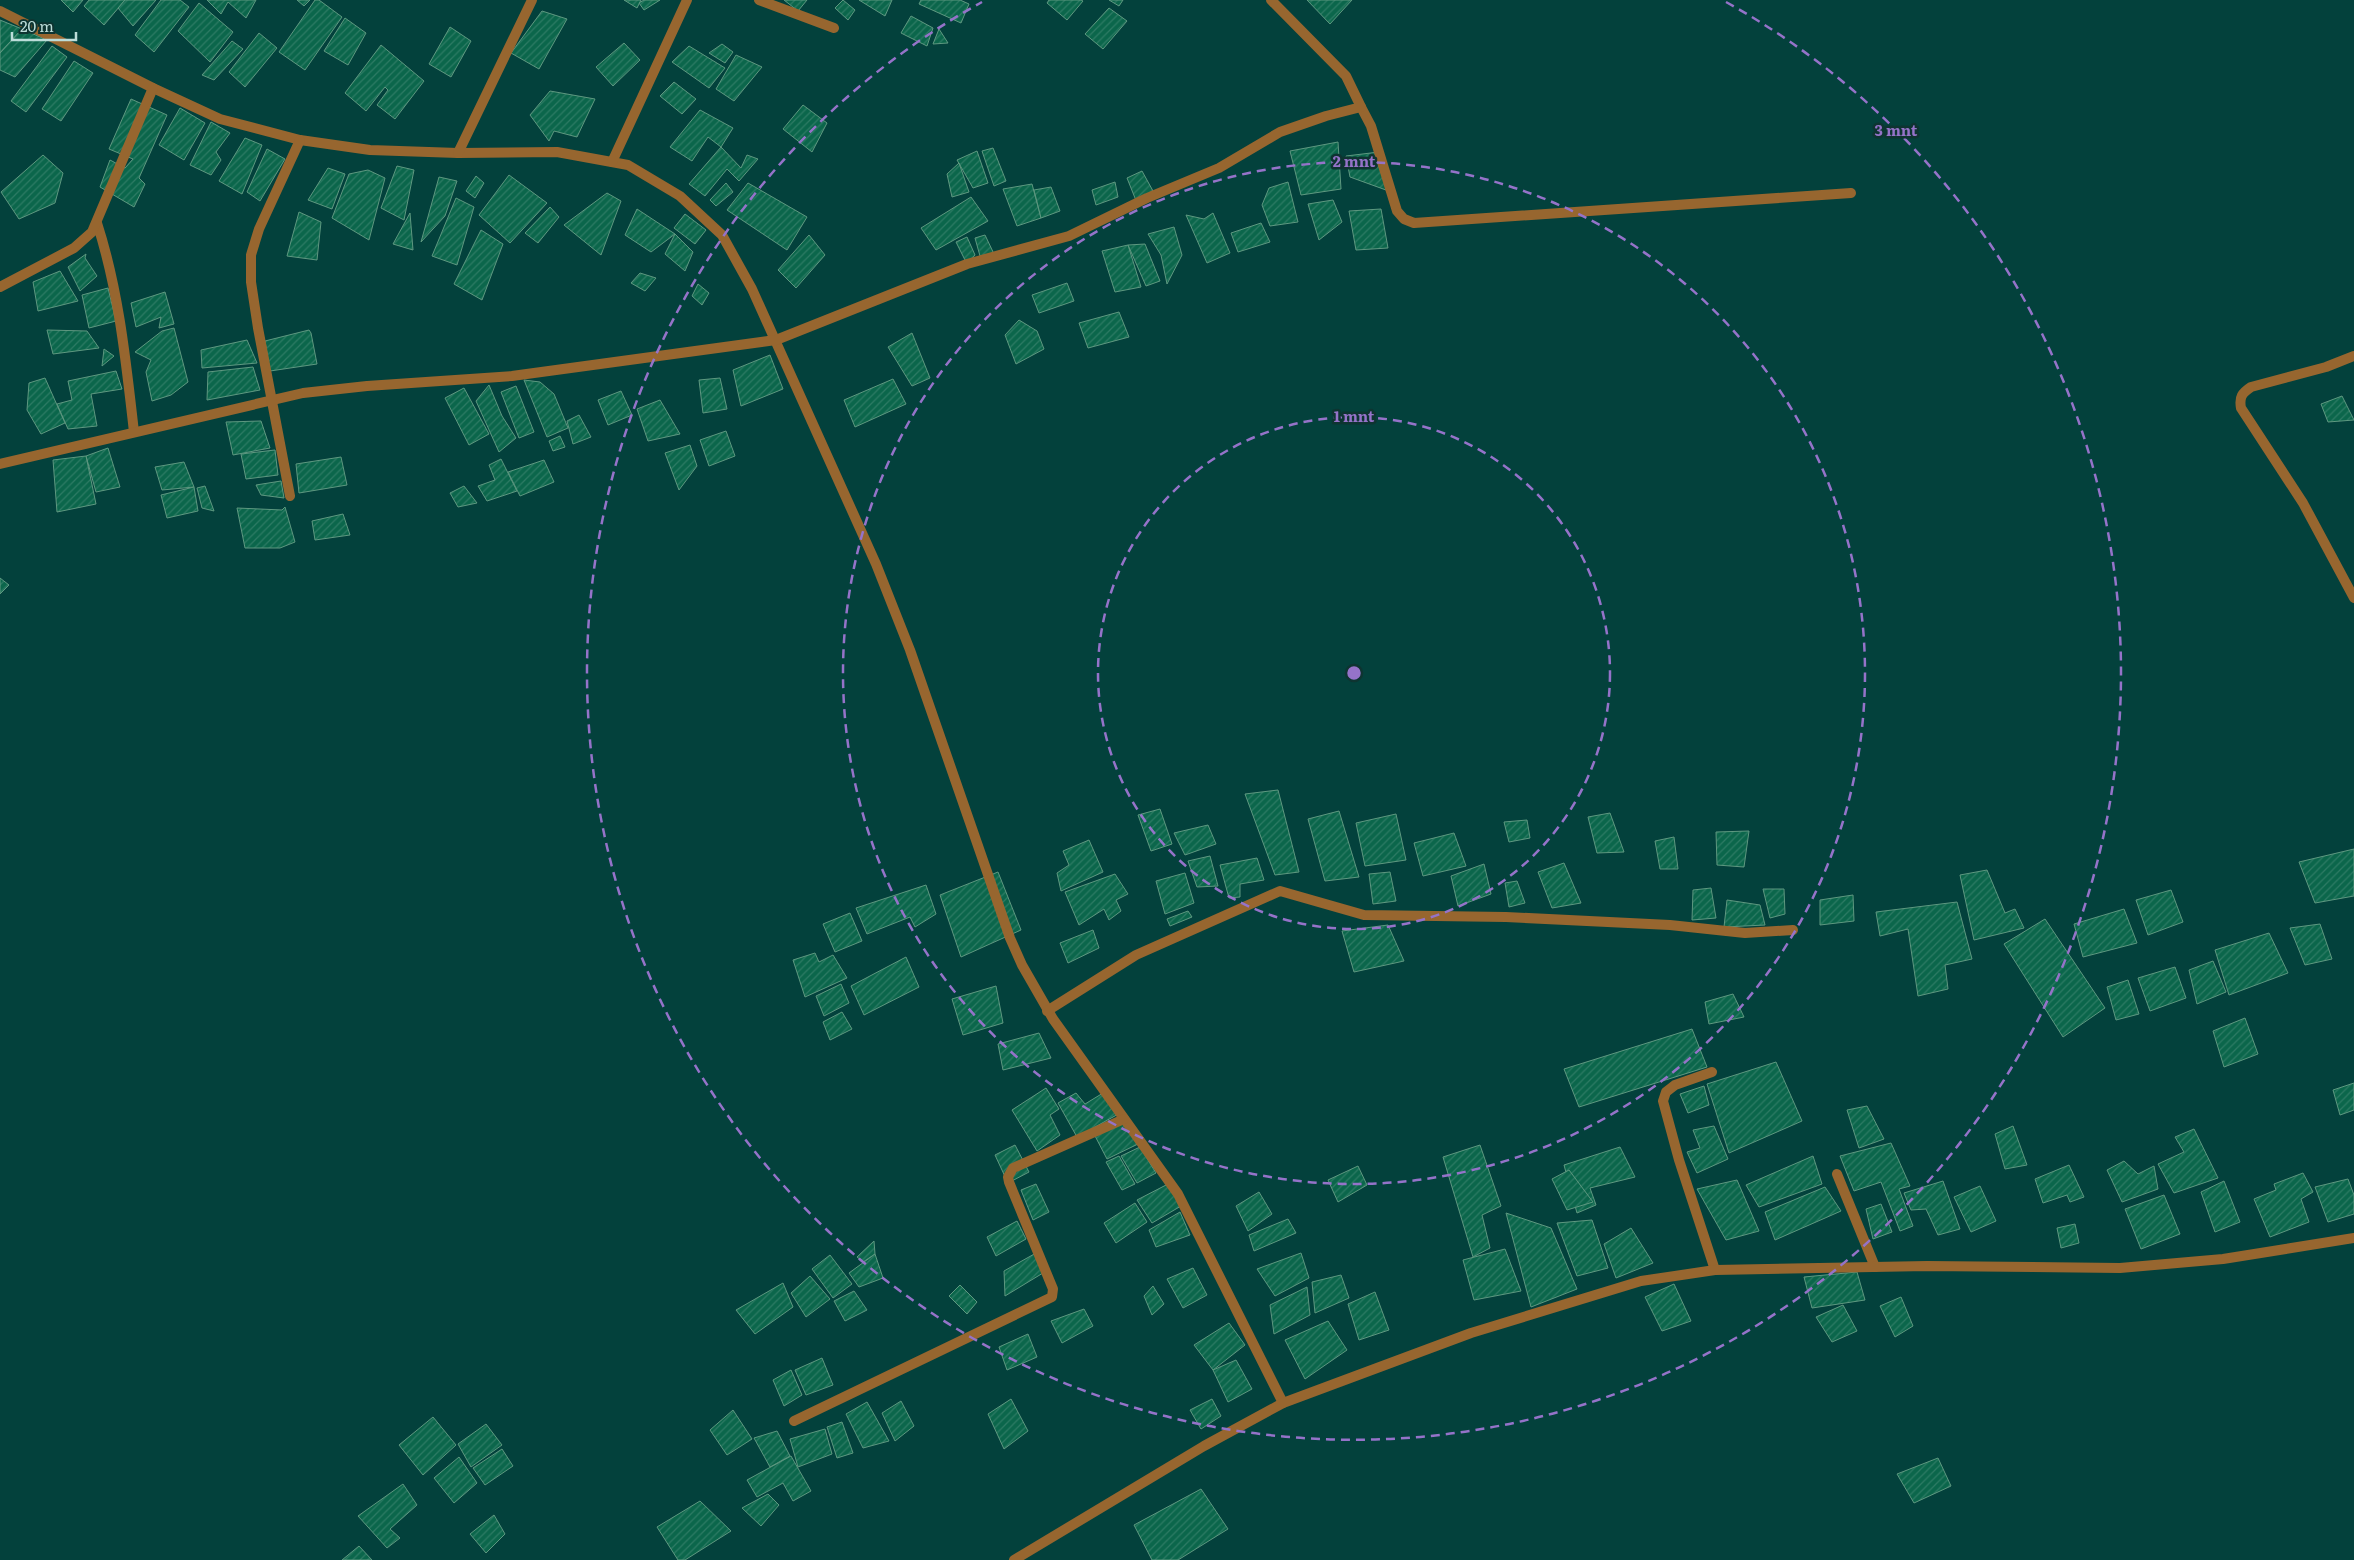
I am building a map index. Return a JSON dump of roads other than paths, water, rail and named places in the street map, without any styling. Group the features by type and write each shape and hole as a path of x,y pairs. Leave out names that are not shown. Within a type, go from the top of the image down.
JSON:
{"street":[{"path":"458,153 532,0"},
{"path":"612,162 687,0"},
{"path":"759,0 834,28"},
{"path":"1271,0 1346,76 1371,126 1397,211 1404,219 1414,222 1851,193"},
{"path":"0,11 153,88 220,119 300,140 370,150 458,153 557,152 628,165 680,196 722,235 752,289 776,340 890,597 1010,938 1031,983 1124,1119 1167,1177 1186,1208 1283,1403"},
{"path":"0,286 74,248 84,240 97,223 153,88"},
{"path":"0,464 303,393 367,386 512,376 776,340 967,264 1069,236 1147,198 1219,168 1280,132 1361,106"},
{"path":"290,496 251,282 251,255 259,229 300,140"},
{"path":"97,223 110,262 134,432"},
{"path":"2354,356 2326,367 2251,387 2243,392 2239,399 2240,408 2303,503 2354,598"},
{"path":"1048,1010 1136,955 1280,892 1364,915 1506,917 1670,925 1745,933 1793,930"},
{"path":"1712,1072 1675,1085 1666,1092 1663,1101 1679,1160 1715,1270"},
{"path":"794,1421 1052,1296 1054,1289 1009,1182 1010,1172 1013,1168 1124,1119"},
{"path":"1837,1174 1875,1267"},
{"path":"1014,1560 1204,1446 1283,1403 1471,1332 1641,1281 1715,1270 1875,1267 2120,1268 2223,1259 2354,1238"}]}
